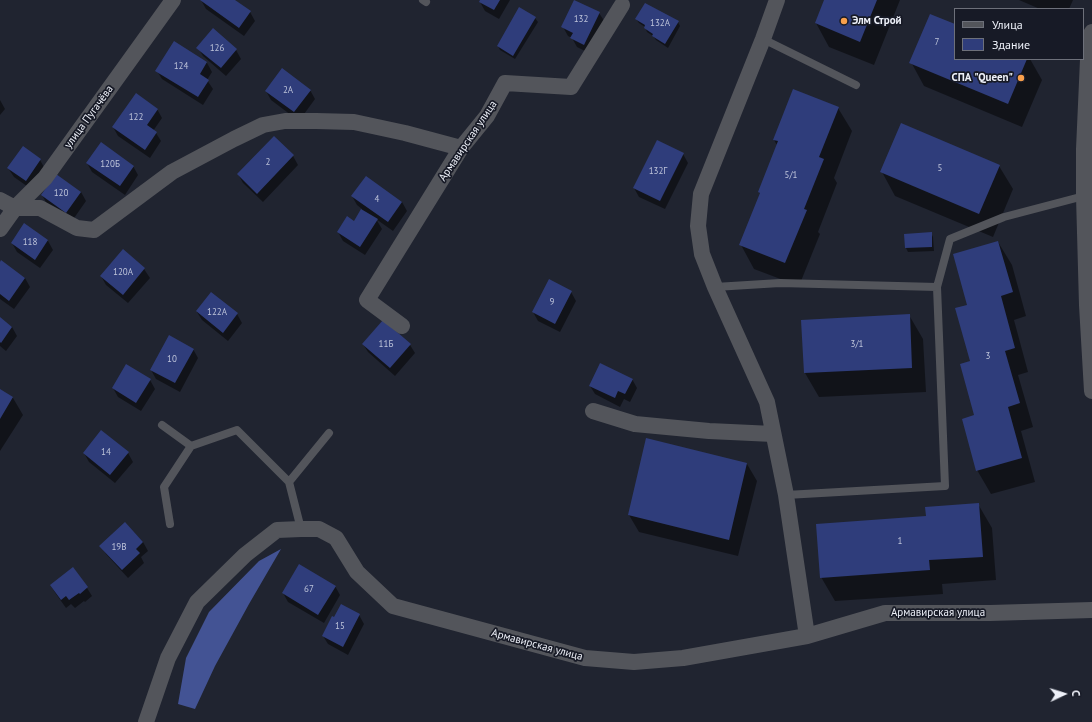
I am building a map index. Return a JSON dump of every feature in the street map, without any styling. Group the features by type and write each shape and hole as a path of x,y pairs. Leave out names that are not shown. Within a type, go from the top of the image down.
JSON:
{"street":[{"name":"улица Пугачёва","path":"0,229 15,208 45,178 172,0"},
{"path":"777,0 701,194 698,226 702,254 714,287 767,402 786,495 807,636"},
{"name":"Армавирская улица","path":"402,326 367,300 461,148 487,116 505,83 571,87 622,5"},
{"path":"1092,32 1089,44 1084,149 1087,305 1092,391"},
{"path":"0,200 15,208 40,208 76,228 94,230 172,172 234,138 262,125 285,121 354,122 405,133 461,148"},
{"path":"593,411 634,424 708,431 773,434"},
{"name":"Армавирская улица","path":"146,722 168,658 197,602 245,555 277,530 319,529 336,538 357,572 393,606 585,658 634,662 683,658 807,636 885,613 1092,610"}],"lane":[{"path":"763,39 856,84"},
{"path":"786,495 945,486 937,287 950,239 1004,217 1084,196"},
{"path":"714,287 780,283 937,287"},
{"path":"162,425 191,446"},
{"path":"170,524 164,487 191,446 237,430 289,482 301,529"},
{"path":"289,482 329,433"}],"shaded area":[{"path":"281,549 215,666 195,709 178,704 186,658 209,612 259,561"}],"building":[{"path":"200,0 235,0 251,11 239,28"},
{"path":"480,0 500,0 494,10 479,2"},
{"path":"574,0 600,12 584,45 570,38 573,33 561,27"},
{"path":"824,0 877,0 860,42 815,23"},
{"path":"645,3 679,21 665,44 652,36 653,34 644,28 645,25 635,19"},
{"path":"519,7 536,17 513,56 497,46"},
{"path":"930,14 954,24 954,60 1027,60 1008,104 909,63"},
{"path":"213,28 237,49 221,68 196,48"},
{"path":"174,41 207,62 200,74 209,80 198,97 155,71"},
{"path":"282,68 311,90 294,112 265,91"},
{"path":"793,89 839,107 819,157 824,159 804,209 807,210 785,263 739,245 760,193 758,192 778,141 773,140"},
{"path":"136,93 158,109 147,125 157,132 145,150 112,127"},
{"path":"901,123 1000,165 979,214 880,172"},
{"path":"274,136 294,155 257,194 237,174"},
{"path":"657,140 684,153 660,201 633,188"},
{"path":"101,142 134,166 120,186 86,163"},
{"path":"23,146 41,159 26,181 7,168"},
{"path":"56,174 81,192 66,213 41,195"},
{"path":"366,176 402,202 388,222 351,196"},
{"path":"361,209 378,219 360,247 337,232 347,216 354,221"},
{"path":"24,223 48,240 35,260 11,243"},
{"path":"932,232 932,247 905,248 904,234"},
{"path":"998,241 1013,292 1001,296 1015,348 1005,351 1020,403 1008,407 1022,458 976,471 962,419 974,415 960,364 970,361 955,308 967,305 953,254"},
{"path":"123,249 145,268 123,295 100,276"},
{"path":"1,260 25,278 9,301 0,294"},
{"path":"549,279 572,291 555,324 532,312"},
{"path":"211,292 238,313 223,333 196,311"},
{"path":"910,314 912,368 804,373 801,320"},
{"path":"0,317 12,327 1,343 0,342"},
{"path":"383,320 411,344 390,368 362,344"},
{"path":"169,335 194,349 175,383 150,370"},
{"path":"600,363 633,379 625,394 618,391 615,398 589,386"},
{"path":"126,364 151,379 136,403 112,388"},
{"path":"0,389 13,397 0,419"},
{"path":"101,430 129,452 110,475 83,453"},
{"path":"646,438 747,463 729,540 628,515"},
{"path":"979,503 983,557 929,560 930,570 820,578 816,524 926,516 925,507"},
{"path":"125,522 143,542 136,549 140,553 122,570 99,546"},
{"path":"299,564 336,586 318,615 282,593"},
{"path":"73,567 88,587 80,594 79,593 69,600 66,596 61,600 50,585"},
{"path":"341,604 360,614 343,647 322,636 332,616 334,617"}],"place":[{"name":"Элм Строй","path":"844,21"},
{"name":"СПА \"Queen\"","path":"1021,78"}]}
